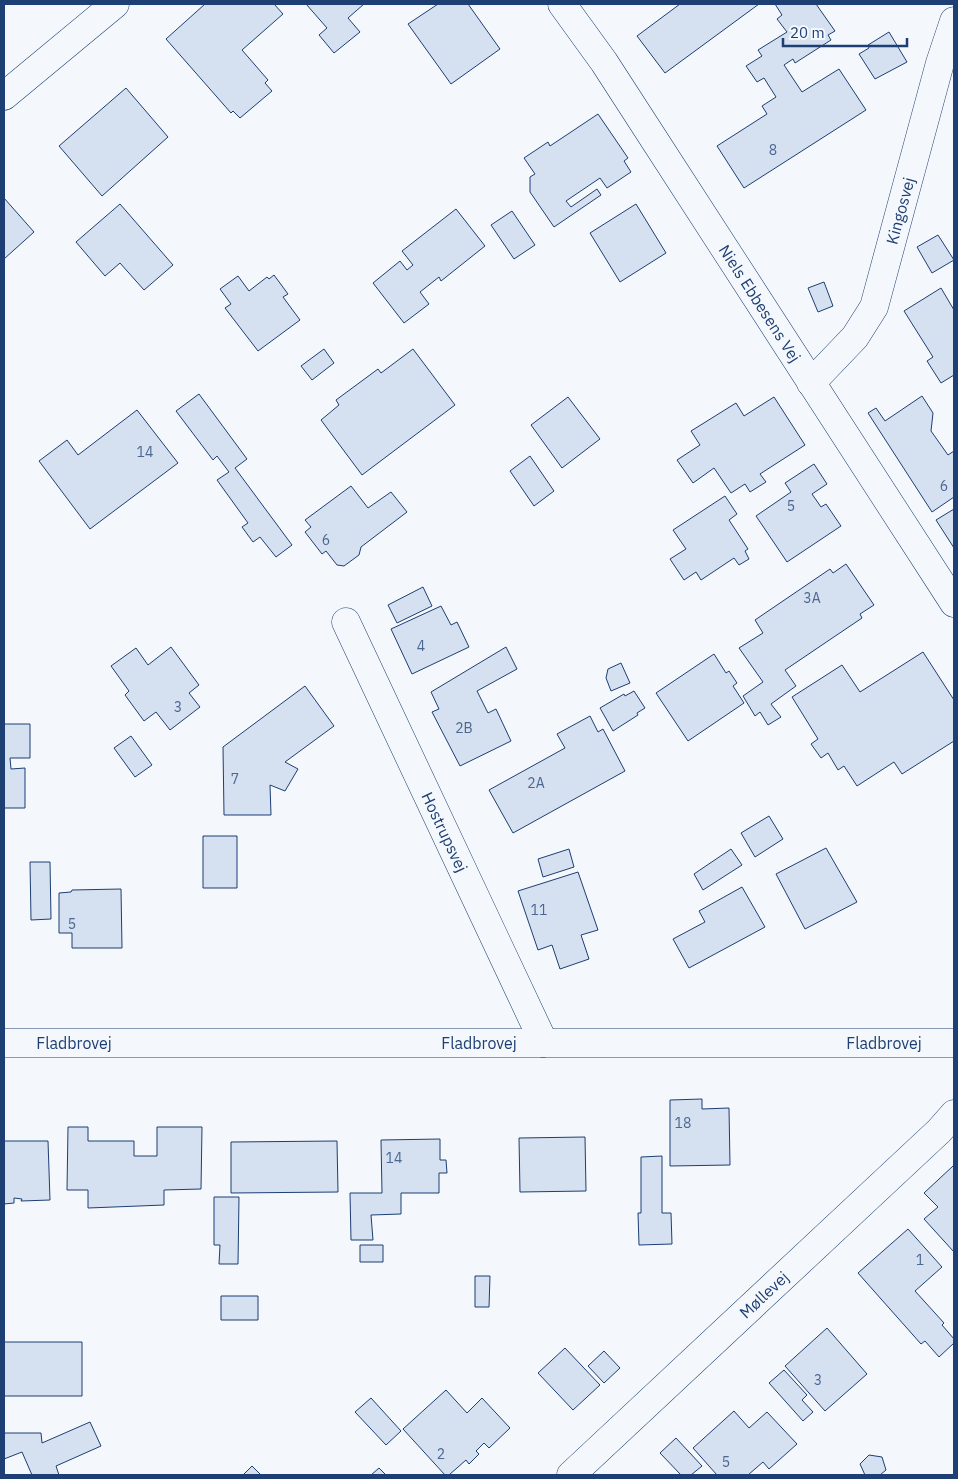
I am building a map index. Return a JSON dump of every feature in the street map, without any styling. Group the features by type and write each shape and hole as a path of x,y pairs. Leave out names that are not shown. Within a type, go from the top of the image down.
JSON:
{"street":[{"path":"4,96 115,4"},
{"name":"Niels Ebbesens Vej","path":"562,4 604,62 954,603"},
{"name":"Kingosvej","path":"811,383 855,337 874,307 940,63 954,20"},
{"name":"Hostrupsvej","path":"346,622 544,1043"},
{"name":"Fladbrovej","path":"4,1043 954,1043"},
{"name":"Møllevej","path":"571,1475 939,1131 954,1114"}],"building":[{"path":"205,4 274,4 283,14 242,50 268,80 265,83 272,91 240,118 233,111 231,113 166,39"},
{"path":"306,4 364,4 348,18 360,32 334,53 319,35 327,28"},
{"path":"438,4 468,4 500,49 451,84 408,24"},
{"path":"680,4 759,4 665,73 637,36"},
{"path":"775,4 816,4 835,31 828,35 831,40 795,63 793,59 784,65 802,92 839,69 866,110 744,188 717,146 767,114 762,106 776,97 764,78 757,82 746,66 762,56 758,50 787,32 777,19 782,15"},
{"path":"889,32 907,62 875,79 859,54 869,48 868,45"},
{"path":"126,88 168,137 102,196 59,146"},
{"path":"598,114 628,158 624,161 631,172 607,188 600,178 566,201 571,207 597,189 601,195 554,227 530,192 530,177 535,174 524,158 548,142 550,146"},
{"path":"4,198 34,232 4,259"},
{"path":"120,204 173,265 144,290 120,263 105,276 76,242"},
{"path":"636,204 666,253 620,282 590,233"},
{"path":"456,209 485,246 441,281 439,277 420,292 429,304 404,323 373,283 400,261 407,270 413,265 402,251"},
{"path":"512,211 535,245 514,259 491,225"},
{"path":"938,235 954,260 932,273 917,247"},
{"path":"274,275 288,294 283,297 300,320 258,351 225,308 231,304 220,289 238,276 249,291 267,277 269,279"},
{"path":"824,282 833,306 818,312 808,288"},
{"path":"941,288 954,310 954,375 941,383 927,361 933,357 904,311"},
{"path":"324,349 334,363 312,380 301,366"},
{"path":"413,349 455,405 362,475 321,420 339,405 336,400 378,369 381,373"},
{"path":"199,394 247,459 235,468 292,545 276,557 260,537 253,542 242,527 248,523 217,480 229,472 217,456 213,460 176,411"},
{"path":"922,396 933,413 931,431 948,455 954,451 954,497 932,512 868,413 876,408 885,421"},
{"path":"568,397 600,439 562,468 531,425"},
{"path":"774,397 805,445 760,474 766,482 750,492 745,484 731,493 714,468 693,483 677,460 700,445 691,431 736,403 744,416"},
{"path":"137,410 178,463 90,529 39,461 67,440 78,455"},
{"path":"530,456 554,491 534,506 510,471"},
{"path":"814,464 827,484 812,494 821,507 826,504 841,526 787,562 756,516 791,492 785,483"},
{"path":"351,486 368,508 391,492 407,512 361,547 359,555 344,566 337,565 326,551 322,554 305,532 311,527 305,520"},
{"path":"725,496 737,514 729,520 748,549 745,551 749,559 739,565 734,558 701,580 696,572 684,580 670,559 686,549 673,530"},
{"path":"954,509 954,548 936,520"},
{"path":"846,564 874,605 860,614 862,618 785,670 796,686 771,704 781,717 768,725 760,712 755,716 743,696 763,682 739,648 763,633 755,620 830,569 833,573"},
{"path":"423,587 432,606 397,623 388,605"},
{"path":"441,606 451,625 457,622 469,647 412,674 391,629"},
{"path":"171,647 199,685 189,693 200,707 170,730 156,712 144,721 125,695 129,691 111,666 136,648 148,665"},
{"path":"506,647 517,669 477,691 488,713 496,709 511,741 460,766 432,712 439,709 431,692"},
{"path":"923,652 954,700 954,741 902,774 894,762 857,786 844,766 838,770 828,753 821,758 811,744 818,739 792,697 842,665 860,692"},
{"path":"714,654 726,673 729,671 737,683 733,686 744,703 688,741 656,693"},
{"path":"621,663 630,683 611,691 606,678 608,669"},
{"path":"305,686 334,726 285,762 298,769 285,791 270,785 271,815 224,815 223,747"},
{"path":"634,691 645,708 637,713 638,715 613,731 600,708 624,694 625,696"},
{"path":"590,716 598,732 603,729 625,771 513,833 489,790 565,748 557,734"},
{"path":"4,724 30,724 30,758 10,758 11,769 25,768 25,808 4,808"},
{"path":"131,736 152,765 135,777 114,748"},
{"path":"769,816 783,839 755,857 741,833"},
{"path":"203,836 237,836 237,888 203,888"},
{"path":"826,848 857,902 805,929 776,874"},
{"path":"569,849 574,867 543,877 538,859"},
{"path":"731,849 742,865 703,890 694,874"},
{"path":"30,862 50,862 51,919 31,920"},
{"path":"578,872 598,930 581,935 589,959 560,969 552,945 538,950 518,891"},
{"path":"742,887 765,927 689,968 673,939 705,922 699,911"},
{"path":"121,889 122,948 72,948 72,933 59,933 59,893 71,892 72,890"},
{"path":"702,1099 702,1109 729,1108 730,1165 670,1166 670,1100"},
{"path":"68,1127 88,1127 88,1141 134,1141 134,1156 157,1156 157,1127 202,1127 201,1189 164,1190 164,1205 88,1208 88,1190 67,1190"},
{"path":"585,1137 586,1191 520,1192 519,1138"},
{"path":"440,1139 440,1160 446,1160 447,1173 439,1173 439,1193 401,1193 401,1214 371,1215 373,1240 351,1240 350,1193 382,1193 381,1140"},
{"path":"4,1141 48,1141 50,1200 21,1201 22,1199 14,1198 14,1203 4,1204"},
{"path":"337,1141 338,1192 231,1193 231,1142"},
{"path":"662,1156 662,1213 671,1213 672,1244 639,1245 638,1213 641,1213 641,1157"},
{"path":"953,1166 954,1252 924,1219 938,1207 924,1193"},
{"path":"214,1197 239,1197 238,1264 219,1264 220,1245 214,1245"},
{"path":"908,1229 942,1267 915,1291 944,1323 942,1325 954,1339 954,1343 939,1357 925,1341 921,1344 858,1273"},
{"path":"360,1245 383,1245 383,1262 360,1262"},
{"path":"475,1276 490,1276 489,1307 475,1307"},
{"path":"221,1296 258,1296 258,1320 221,1320"},
{"path":"827,1328 867,1374 825,1411 785,1366"},
{"path":"4,1342 82,1342 82,1396 4,1396"},
{"path":"565,1348 600,1385 573,1410 538,1373"},
{"path":"604,1351 620,1368 604,1383 588,1366"},
{"path":"784,1370 807,1395 802,1400 813,1412 803,1421 769,1383"},
{"path":"446,1390 467,1413 482,1398 510,1428 489,1448 484,1443 476,1451 479,1454 469,1464 466,1460 449,1475 445,1475 403,1429"},
{"path":"371,1398 401,1431 386,1445 355,1412"},
{"path":"734,1411 749,1428 767,1412 797,1444 769,1469 763,1462 748,1475 717,1475 693,1448"},
{"path":"90,1422 101,1446 56,1466 59,1475 32,1475 22,1452 4,1459 4,1433 41,1433 42,1443"},
{"path":"676,1438 702,1466 691,1475 681,1475 660,1453"},
{"path":"869,1455 882,1457 886,1470 880,1475 865,1475 860,1464"},
{"path":"252,1466 261,1475 243,1475"},
{"path":"379,1468 386,1475 371,1475"}]}
